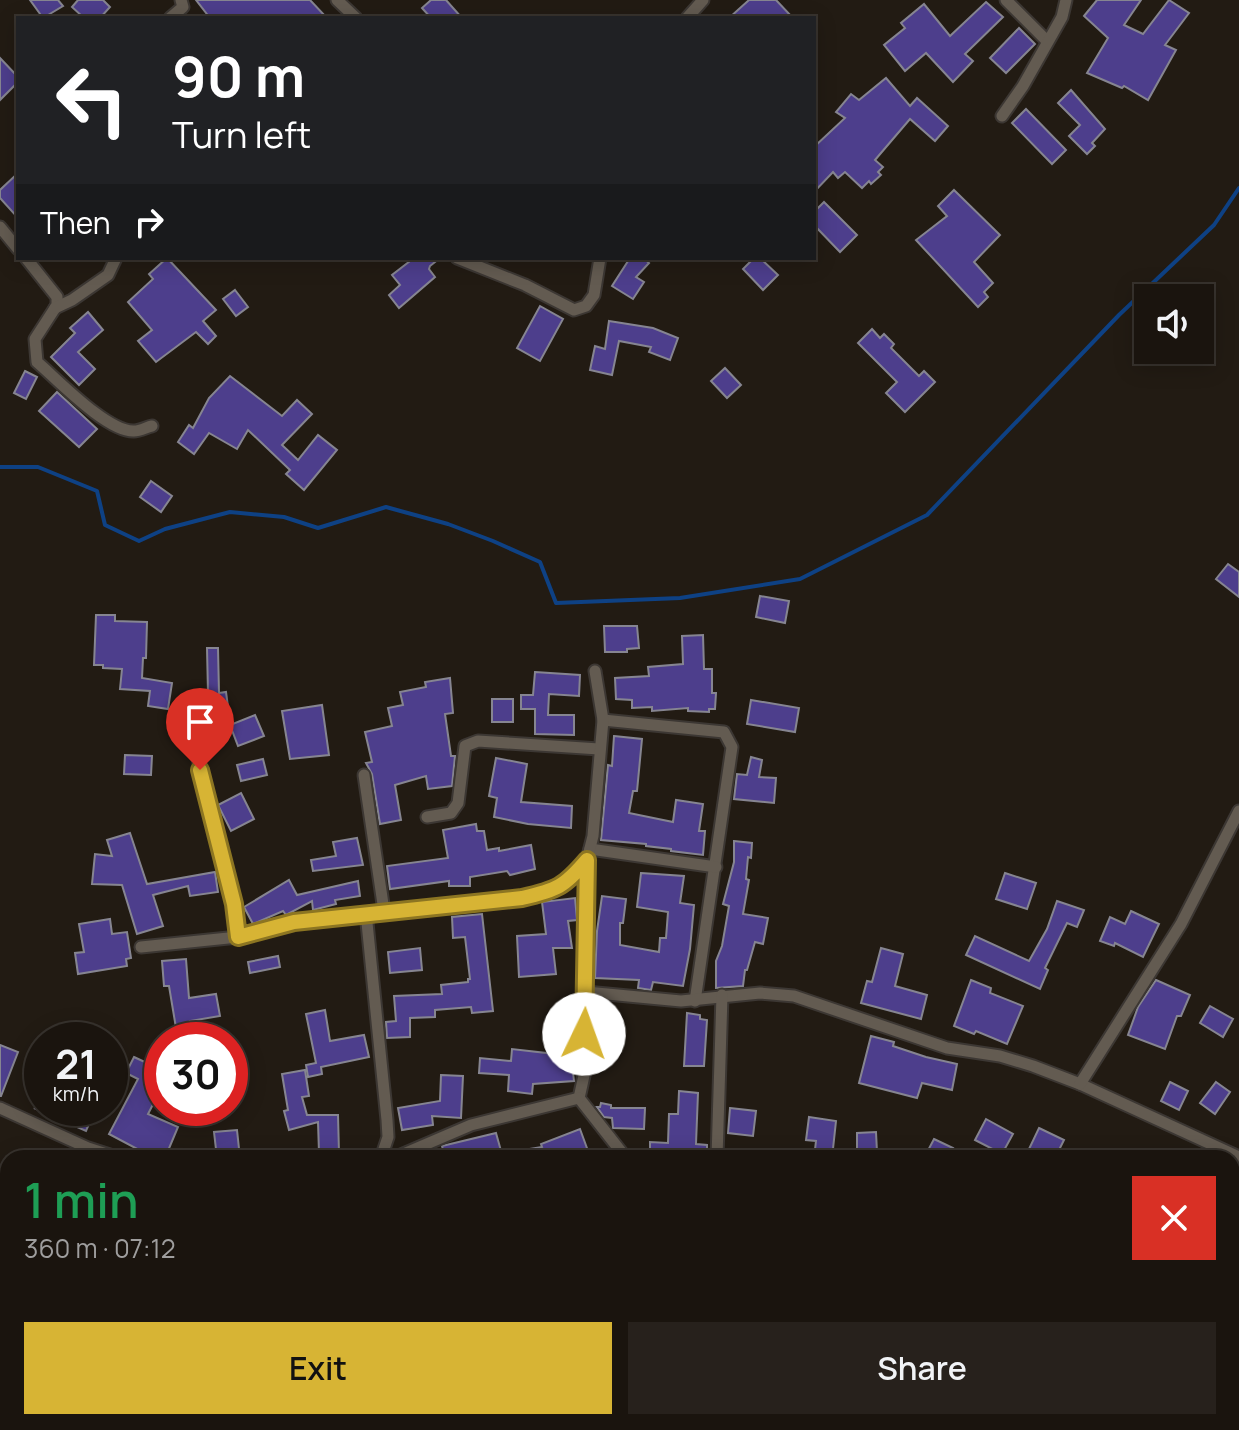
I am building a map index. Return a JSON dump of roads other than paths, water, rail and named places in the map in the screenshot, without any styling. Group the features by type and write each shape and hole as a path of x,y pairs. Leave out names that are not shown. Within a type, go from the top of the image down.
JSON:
{"street":[{"path":"172,16 183,7 181,0"},
{"path":"337,0 354,16"},
{"path":"689,16 703,0"},
{"path":"1006,0 1047,41"},
{"path":"1062,17 1066,0"},
{"path":"1002,116 1075,0"},
{"path":"0,227 16,247"},
{"path":"28,260 57,297 55,308 35,339 37,362 102,418 132,431 152,426"},
{"path":"55,308 108,275 115,260"},
{"path":"462,260 525,285 574,310 586,306 594,295 600,260"},
{"path":"579,1098 585,1071 589,854 603,720 595,671"},
{"path":"603,720 724,732 732,747 695,1001"},
{"path":"427,817 451,813 458,803 465,746 478,741 599,749"},
{"path":"194,743 234,904 238,937"},
{"path":"364,775 384,911"},
{"path":"1080,1084 1181,924 1239,811"},
{"path":"589,854 716,867"},
{"path":"141,947 238,937 294,922 522,898 566,884 589,854"},
{"path":"366,913 388,1137 384,1150"},
{"path":"586,992 638,999 695,1001 722,995 760,993 794,996 947,1048 1000,1056 1080,1084 1224,1150"},
{"path":"717,1150 722,995"},
{"path":"413,1150 471,1125 579,1098"},
{"path":"579,1098 620,1150"},
{"path":"0,1108 94,1150"}],"waterway":[{"path":"0,467 38,467 97,491 105,525 139,541 165,529 230,512 284,517 318,528 386,507 448,524 540,562 556,603 680,598 800,579 927,515 1119,315 1214,225 1239,188"}]}
